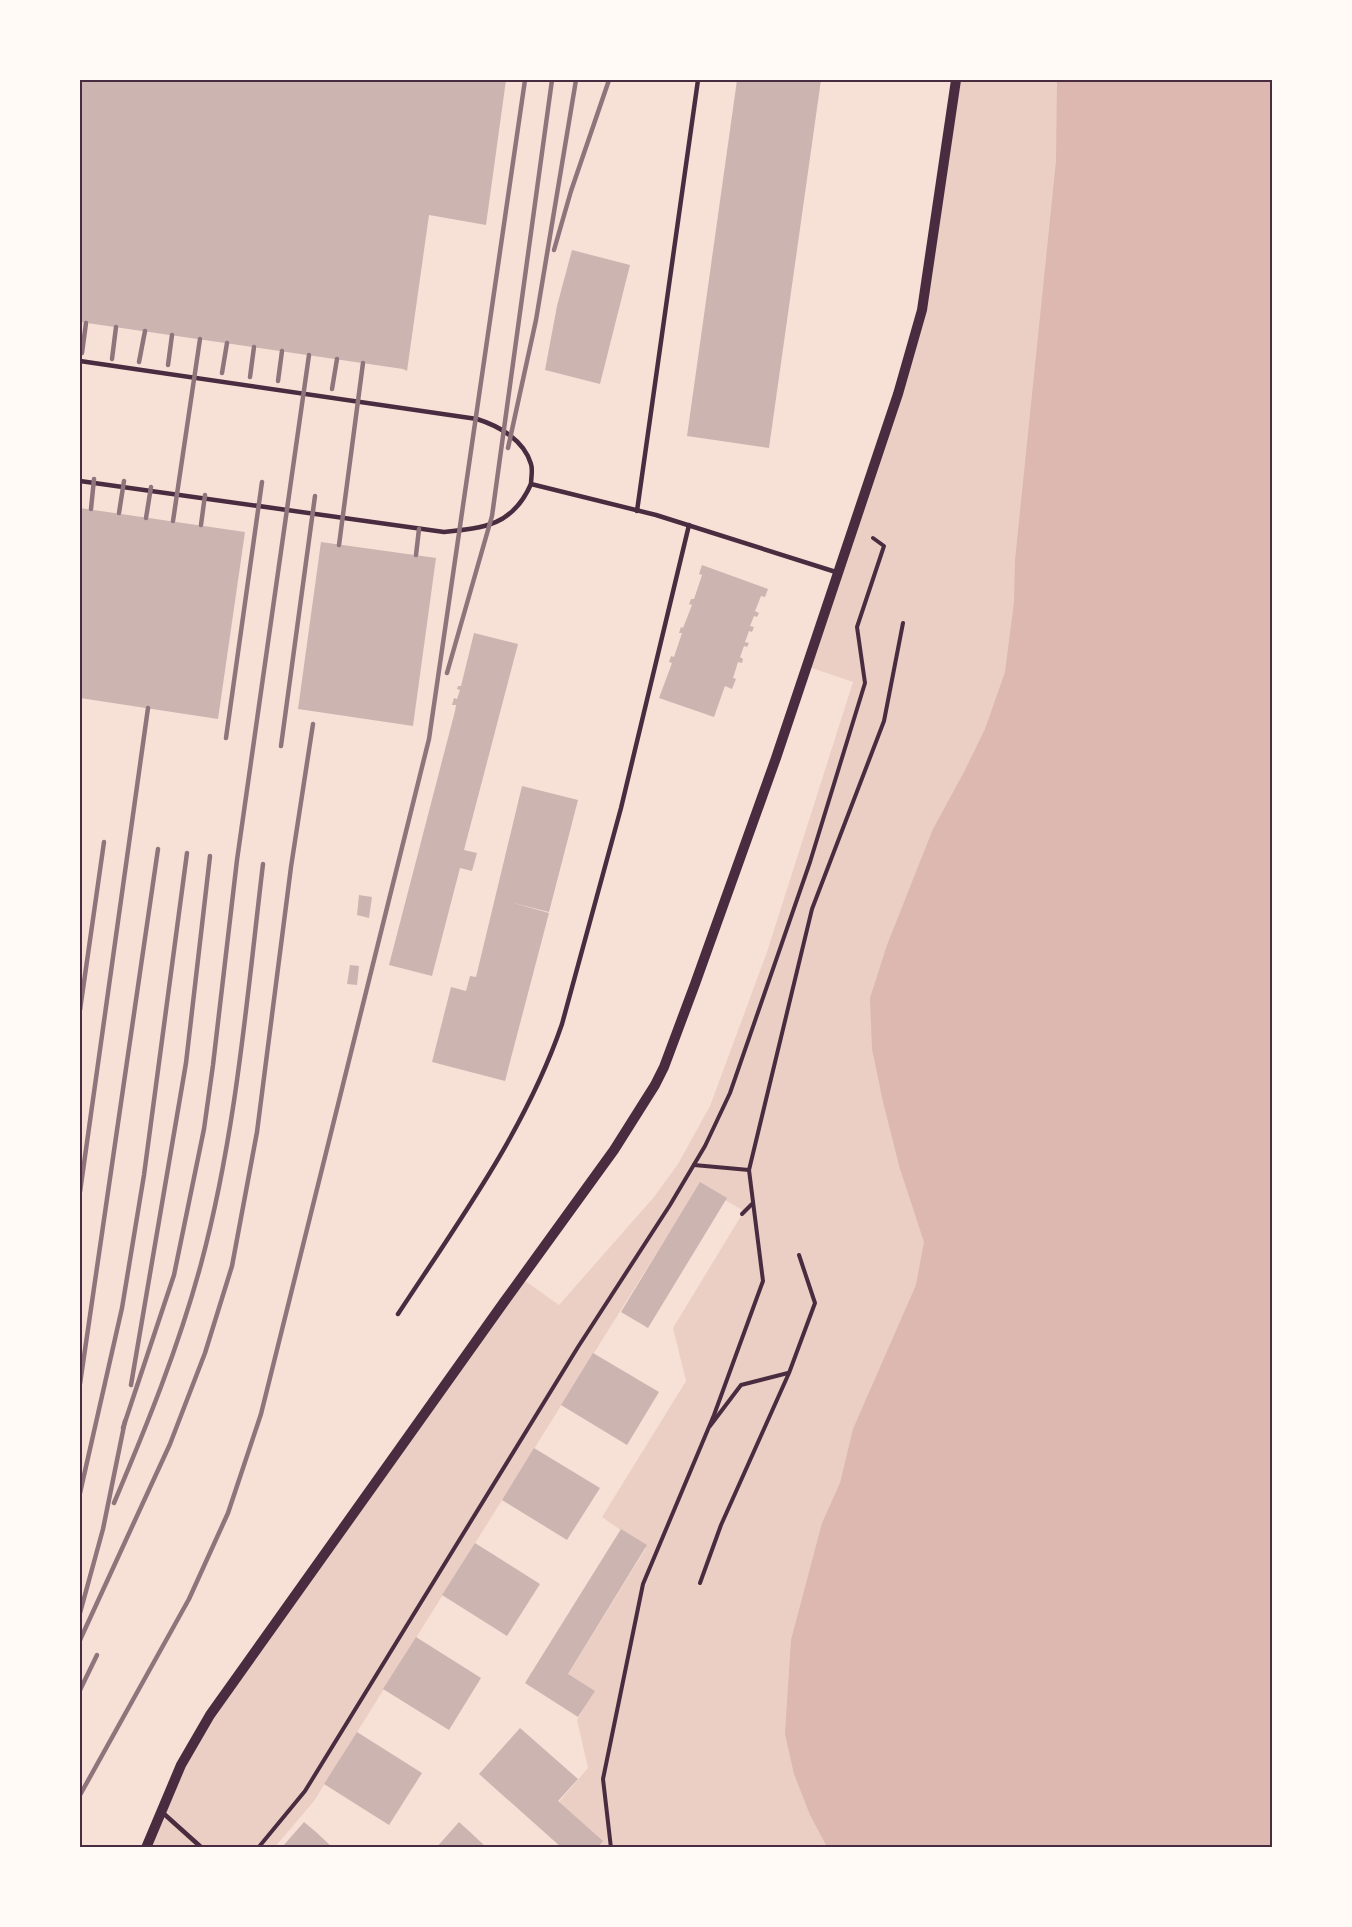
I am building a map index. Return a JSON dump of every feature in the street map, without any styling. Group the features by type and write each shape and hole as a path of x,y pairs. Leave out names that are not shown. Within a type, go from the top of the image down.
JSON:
{"street":[{"path":"146,1848 180,1766 210,1715 614,1150 655,1085 695,984 839,573 901,384 922,310 956,80"}],"lane":[{"path":"637,510 698,80"},
{"path":"80,361 477,419 488,422 518,442 531,465 531,484 525,498 508,517 488,526 444,532 80,481"},
{"path":"531,484 689,525 839,573"},
{"path":"398,1314 475,1197 515,1130 551,1057 621,808 689,525"},
{"path":"160,1811 202,1848"}],"path":[{"path":"258,1848 305,1791 572,1357 694,1165 730,1093 810,862 865,683 857,627 884,546 855,524"},
{"path":"611,1848 603,1779 644,1584 706,1432 763,1281 749,1170 812,909 884,721 903,622"},
{"path":"694,1165 749,1170"},
{"path":"742,1214 752,1203"},
{"path":"700,1583 721,1526 789,1372 815,1303 799,1254"},
{"path":"706,1432 741,1385 789,1372"}],"shaded area":[{"path":"956,80 1272,80 1272,1847 598,1847 601,1843 557,1804 588,1768 577,1720 593,1693 567,1676 646,1548 602,1517 686,1381 673,1328 744,1211 699,1185 314,1801 275,1847 146,1848 181,1765 521,1278 559,1305 654,1197 678,1164 710,1106 767,952 853,682 806,666 913,344"},
{"path":"1057,80 1272,80 1272,1847 827,1847 810,1815 794,1774 785,1734 791,1640 822,1523 840,1483 853,1429 916,1285 924,1242 900,1169 883,1102 872,1049 870,998 887,945 933,829 985,729 1005,672 1014,602 1015,560 1056,161"}],"building":[{"path":"80,80 506,80 486,225 429,215 407,371 80,322"},
{"path":"737,80 821,80 769,448 687,436"},
{"path":"572,250 630,265 600,384 545,370 557,306"},
{"path":"80,508 245,532 218,719 80,698"},
{"path":"321,542 436,558 413,726 298,709"},
{"path":"702,565 768,589 765,597 761,596 755,611 759,613 757,617 754,616 750,626 754,627 752,632 749,631 745,642 749,643 747,647 744,646 740,657 743,659 742,663 738,662 732,689 725,686 714,717 659,698 672,663 669,662 671,656 674,657 682,633 679,633 681,627 683,628 692,605 689,604 691,599 694,599 702,575 699,574"},
{"path":"474,633 518,644 464,850 477,853 472,871 460,868 432,976 389,965 455,711 456,705 452,705 460,690 457,689 461,686"},
{"path":"522,786 578,800 549,912 510,902 549,913 505,1081 432,1062 451,987 466,991 470,976 476,977"},
{"path":"359,895 372,897 369,918 357,915"},
{"path":"350,965 359,966 357,985 347,984"},
{"path":"700,1182 727,1198 648,1328 621,1312"},
{"path":"593,1353 659,1392 627,1445 561,1405"},
{"path":"534,1448 600,1488 567,1540 502,1500"},
{"path":"621,1529 647,1545 568,1674 595,1691 578,1717 525,1683"},
{"path":"475,1543 540,1584 507,1636 442,1595"},
{"path":"416,1637 481,1678 449,1730 383,1689"},
{"path":"520,1728 578,1779 558,1801 603,1841 597,1848 562,1848 479,1774"},
{"path":"357,1732 422,1773 389,1825 324,1784"},
{"path":"304,1822 333,1848 285,1848 283,1846"},
{"path":"459,1822 470,1832 487,1848 436,1848"}],"railway":[{"path":"80,1795 189,1599 228,1513 261,1414 429,739 525,80"},
{"path":"447,673 492,516 552,80"},
{"path":"508,448 536,320 576,80"},
{"path":"554,250 571,191 609,80"},
{"path":"82,353 86,323"},
{"path":"112,359 116,327"},
{"path":"139,362 145,331"},
{"path":"168,365 172,335"},
{"path":"173,521 200,339"},
{"path":"222,373 227,343"},
{"path":"250,377 254,347"},
{"path":"278,381 282,351"},
{"path":"123,1428 174,1275 204,1129 237,860 309,355"},
{"path":"332,389 337,359"},
{"path":"339,545 363,363"},
{"path":"91,509 94,479"},
{"path":"119,513 124,481"},
{"path":"226,738 262,482"},
{"path":"146,518 151,487"},
{"path":"201,525 205,495"},
{"path":"281,746 315,496"},
{"path":"416,555 419,529"},
{"path":"80,1192 148,708"},
{"path":"80,1640 170,1444 205,1353 232,1266 257,1132 291,867 313,724"},
{"path":"80,1010 104,842"},
{"path":"80,1384 158,849"},
{"path":"80,1493 122,1308 144,1175 187,853"},
{"path":"131,1385 186,1063 210,856"},
{"path":"114,1503 173,1355 201,1264 213,1215 232,1115 263,864"},
{"path":"80,1613 103,1529 125,1421"},
{"path":"80,1690 97,1655"}]}
